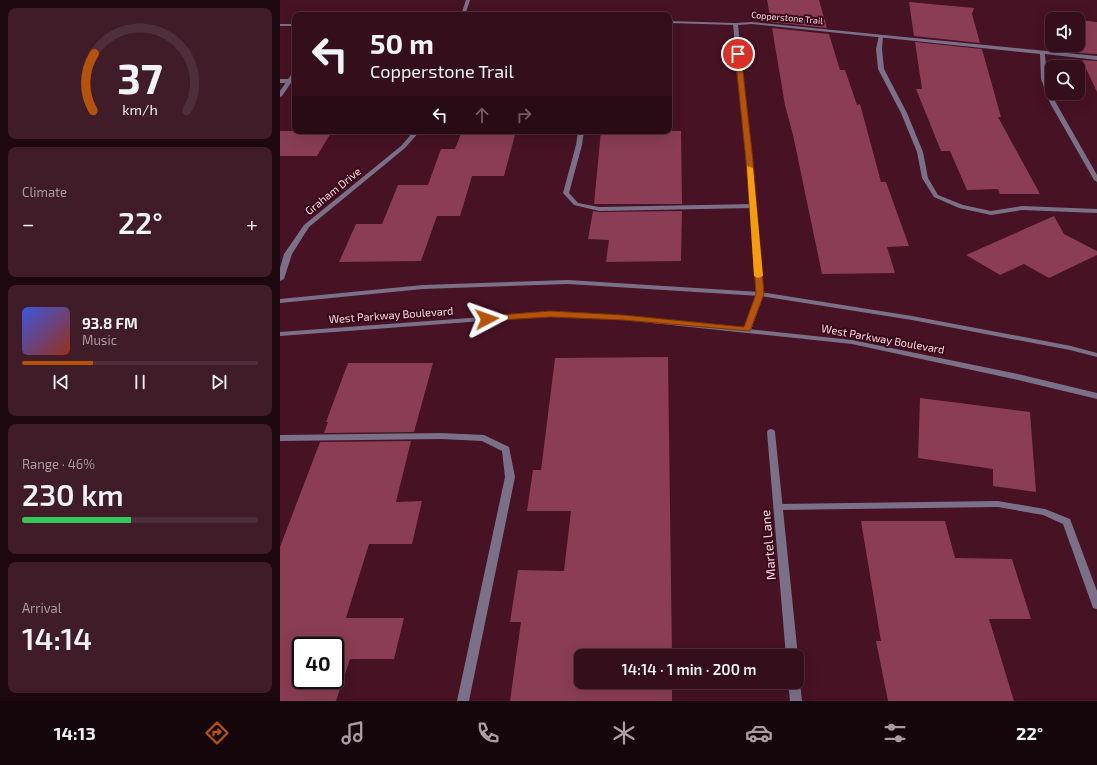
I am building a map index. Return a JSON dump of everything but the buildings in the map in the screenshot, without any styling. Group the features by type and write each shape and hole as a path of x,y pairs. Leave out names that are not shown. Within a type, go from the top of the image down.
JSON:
{"street":[{"path":"464,12 468,2"},
{"path":"672,22 735,24"},
{"name":"Copperstone Trail","path":"747,330 760,294 735,24 752,23 1097,58"},
{"path":"280,25 292,25"},
{"path":"881,36 879,49 881,69 904,113 920,152 925,178 936,196 961,207 991,213 1022,208 1097,211"},
{"path":"1042,53 1044,79 1053,103 1097,180"},
{"path":"280,95 292,77"},
{"path":"280,81 292,82"},
{"name":"Graham Drive","path":"280,279 288,254 306,226 403,147 414,134"},
{"path":"581,134 566,193 576,204 599,209 753,206"},
{"name":"West Parkway Boulevard","path":"280,301 423,287 568,282 760,294 912,318 1071,348 1097,356"},
{"name":"West Parkway Boulevard","path":"280,334 550,314 623,318 852,342 1018,377 1097,396"},
{"name":"Martel Lane","path":"771,432 791,649"},
{"path":"280,438 440,436 484,438 506,449 510,477 463,701"},
{"path":"778,507 998,504 1044,512 1067,522 1097,605"},
{"path":"795,689 796,701"}],"slow traffic":[{"path":"750,168 758,276"}],"route":[{"path":"487,319 550,314 623,318 747,330 760,294 738,54"}]}
